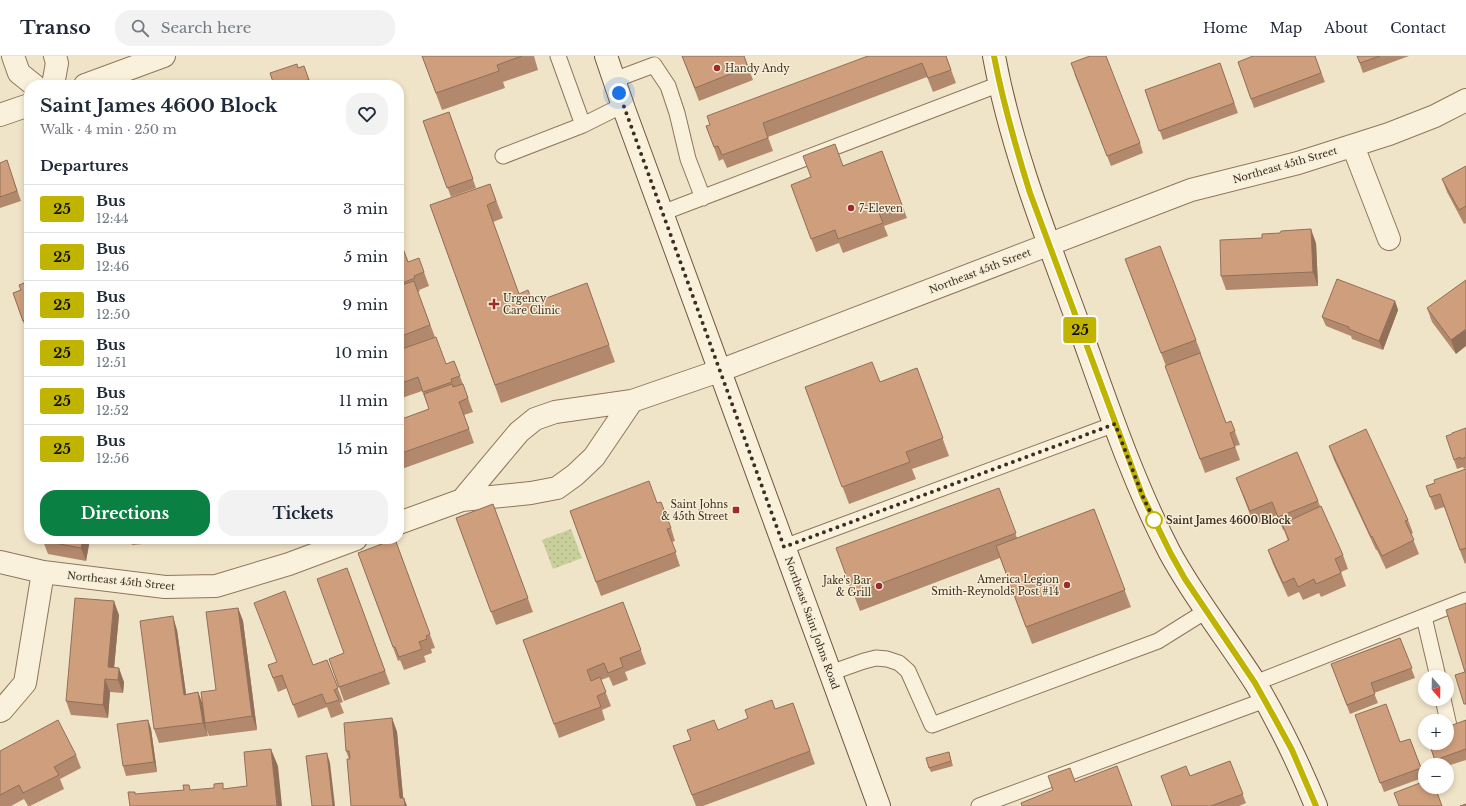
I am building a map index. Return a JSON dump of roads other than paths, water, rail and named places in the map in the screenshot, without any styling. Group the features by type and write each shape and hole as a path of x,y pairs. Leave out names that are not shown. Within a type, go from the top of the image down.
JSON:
{"street":[{"path":"13,56 20,74 28,80"},
{"path":"54,80 57,63 55,56"},
{"path":"99,80 164,56"},
{"name":"Northeast Saint Johns Road","path":"606,56 662,214 879,806"},
{"path":"994,56 1017,152 1030,193 1143,497 1185,579 1260,692 1292,750 1316,806"},
{"name":"Northeast 45th Street","path":"462,500 519,432 535,419 554,412 632,401 720,371 1191,190 1298,163 1353,146 1435,116 1466,100"},
{"path":"0,115 24,107"},
{"path":"1353,146 1389,239"},
{"name":"Northeast 45th Street","path":"404,521 462,500 531,493 557,488 575,475 594,457 632,401"},
{"name":"Northeast 45th Street","path":"0,562 43,572 165,587 216,586 289,564 343,544"},
{"path":"0,711 25,683 43,572"}],"lane":[{"path":"558,56 583,125"},
{"path":"614,80 652,61 668,86 677,113 688,158 703,198"},
{"path":"662,214 1000,84"},
{"path":"503,156 583,125 623,105"},
{"path":"784,547 1115,424"},
{"path":"979,806 1260,692 1424,617 1466,600"},
{"path":"830,673 876,658 887,659 899,663 908,671 932,725 1158,641 1206,611"},
{"path":"1424,617 1436,670"}],"place":[{"name":"Handy Andy","path":"717,68"},
{"name":"7-Eleven","path":"851,208"},
{"name":"Urgency Care Clinic","path":"494,304"},
{"name":"Saint Johns & 45th Street","path":"736,510"},
{"name":"Saint James 4600 Block","path":"1154,520"},
{"name":"America Legion Smith-Reynolds Post #14","path":"1067,585"},
{"name":"Jake's Bar & Grill","path":"879,586"}]}
